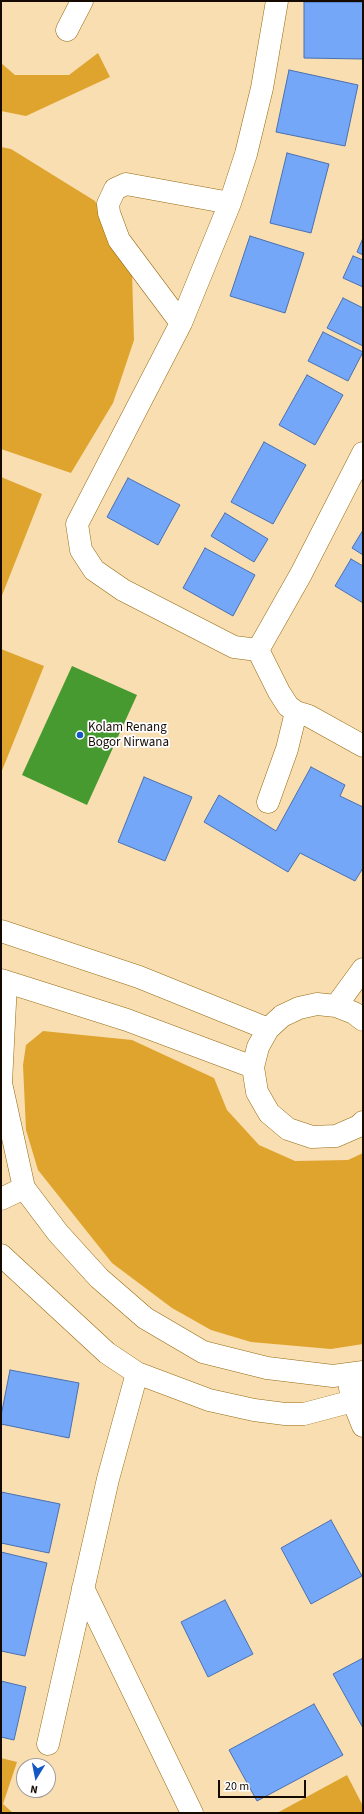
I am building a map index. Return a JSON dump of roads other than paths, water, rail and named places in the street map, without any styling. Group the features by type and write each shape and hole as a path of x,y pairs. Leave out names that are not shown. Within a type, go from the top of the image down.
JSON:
{"street":[{"path":"67,30 82,1"},
{"path":"258,650 234,647 123,590 94,570 81,550 77,524 181,323 230,203 246,154 262,88 277,1"},
{"path":"181,323 119,240 109,214 108,204 116,189 126,184 230,203"},
{"path":"258,650 301,574 363,453"},
{"path":"258,650 279,692 288,706 296,712 310,716 363,746"},
{"path":"268,802 287,749 296,712"},
{"path":"1,932 139,977 268,1029"},
{"path":"336,1006 363,969"},
{"path":"254,1067 127,1020 4,981 1,1083 24,1188 58,1232 99,1278 145,1318 203,1352 267,1368 333,1376 356,1373 363,1426"},
{"path":"363,1020 354,1013 336,1006 317,1004 299,1008 282,1016 268,1029 258,1047 254,1067 257,1092 269,1113 288,1129 312,1137 336,1136 359,1126 363,1122"},
{"path":"1,1198 24,1188"},
{"path":"1,1255 107,1353 137,1373 209,1400 254,1410 284,1414 304,1414 358,1397"},
{"path":"48,1744 108,1479 137,1373"},
{"path":"83,1588 192,1813"}],"place":[{"name":"Kolam Renang Bogor Nirwana","path":"80,735"}]}
